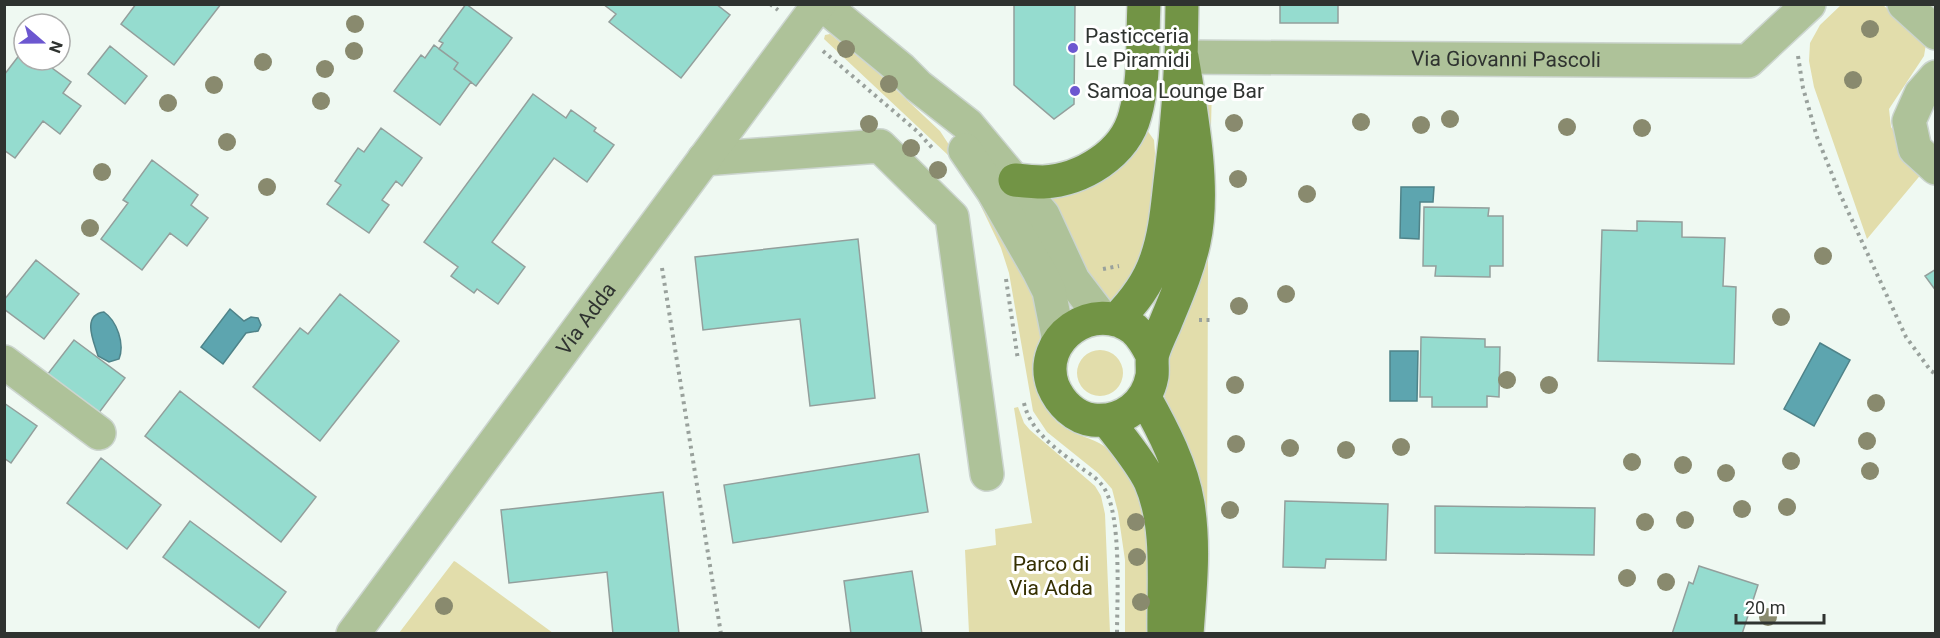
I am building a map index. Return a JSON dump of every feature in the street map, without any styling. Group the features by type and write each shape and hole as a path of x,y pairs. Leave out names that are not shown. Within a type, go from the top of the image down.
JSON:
{"main road":[{"path":"1015,180 1044,182 1078,174 1100,163 1117,149 1135,117 1141,84 1144,4"},
{"path":"1109,319 1138,296 1157,258 1164,228 1174,155 1182,57 1182,4"},
{"path":"1152,355 1139,334 1124,323 1109,319 1089,320 1077,324 1059,341 1052,358 1053,386 1066,406 1082,417 1107,420 1120,417 1133,410 1144,398 1153,374 1152,355 1188,264 1198,217 1194,130 1182,57"},
{"path":"1141,84 1158,112 1174,155"},
{"path":"1144,398 1160,426 1188,503 1191,564 1187,633"},
{"path":"1107,420 1149,478 1159,508 1163,533 1164,633"}],"street":[{"path":"820,4 968,125 1043,215 1073,280 1109,319"},
{"name":"Via Adda","path":"353,633 820,4"},
{"name":"Via Giovanni Pascoli","path":"1182,57 1748,61 1809,4"},
{"path":"1904,4 1935,33"},
{"path":"1935,77 1921,94 1909,121 1915,149 1935,168"},
{"path":"918,86 993,191 1025,246 1049,291 1059,341"},
{"path":"704,159 880,146 952,217 987,474"},
{"path":"4,362 99,433"}],"path":[{"path":"1797,48 1808,108 1836,184 1906,337 1935,374"},
{"path":"655,226 721,633"}],"green space":[{"path":"1882,4 1926,44 1924,56 1889,109 1891,127 1923,172 1867,239 1814,87 1809,61 1810,43 1820,25 1841,5"},
{"path":"830,34 877,72 940,131 983,197 1046,320 1038,345 1034,369 1035,381 1043,404 1060,424 1099,443 1113,454 1130,474 1139,494 1144,512 1149,554 1151,633 1125,633 1125,560 1112,489 1098,473 1047,432 1033,411 1009,273 1001,248 978,200 949,156 824,39 825,35"},
{"path":"1208,85 1212,85 1208,253 1207,576 1164,402 1168,374 1167,363 1208,162"},
{"path":"1147,130 1154,140 1155,153 1151,235 1148,249 1116,302 1110,302 1094,289 1046,192"},
{"path":"1100,350 1116,357 1123,373 1116,389 1100,396 1084,389 1077,373 1084,357"},
{"name":"Parco di Via Adda","path":"1018,407 1024,423 1030,430 1095,486 1101,496 1105,514 1110,633 969,633 965,550 996,545 995,529 1032,523 1014,408"},
{"path":"454,561 456,562 553,633 399,633"}],"water":[{"path":"1401,187 1434,187 1433,202 1420,202 1419,239 1400,238"},
{"path":"230,309 244,321 251,317 258,318 261,325 258,331 246,333 223,364 201,347"},
{"path":"104,312 113,321 119,333 121,347 119,359 109,362 98,356 91,330 93,318"},
{"path":"1820,343 1850,360 1814,426 1784,409"},
{"path":"1390,351 1418,351 1417,401 1390,401"}],"building":[{"path":"136,4 221,4 174,65 121,24"},
{"path":"466,4 512,38 476,86 454,69 458,63 439,49 443,43 439,41"},
{"path":"603,4 716,4 730,15 681,78 609,22 616,14"},
{"path":"1014,4 1075,4 1074,104 1054,119 1014,85"},
{"path":"1280,4 1338,4 1338,23 1280,23"},
{"path":"434,45 458,63 454,69 471,82 440,125 394,91 421,55 425,58"},
{"path":"110,46 147,76 125,104 88,74"},
{"path":"12,65 12,72 57,72 71,82 63,93 81,106 60,134 43,121 15,158 4,150 4,75"},
{"path":"533,94 566,118 571,110 596,128 594,131 614,145 587,182 554,158 492,242 525,267 498,304 477,289 474,293 451,276 458,267 424,242"},
{"path":"381,128 422,158 402,186 396,181 382,200 389,205 369,233 327,204 341,185 335,181 358,148 364,152"},
{"path":"152,160 198,195 191,205 208,218 187,246 170,233 142,270 101,239 128,203 123,200"},
{"path":"1424,207 1489,208 1488,216 1503,216 1503,266 1490,266 1490,277 1435,276 1436,266 1423,266"},
{"path":"1637,221 1682,222 1682,237 1725,238 1723,286 1736,287 1734,364 1598,361 1602,230 1637,231"},
{"path":"858,239 875,398 810,406 800,319 703,330 695,257"},
{"path":"36,260 79,294 44,339 4,309 4,300"},
{"path":"1936,269 1936,291 1925,276"},
{"path":"340,294 399,341 320,441 253,387 300,328 308,334"},
{"path":"1421,337 1485,339 1485,347 1500,347 1499,397 1487,396 1487,407 1432,407 1432,397 1420,397"},
{"path":"74,340 125,378 98,414 47,375"},
{"path":"180,391 316,497 281,542 145,436"},
{"path":"4,403 37,426 11,463 4,458"},
{"path":"919,454 928,512 733,543 724,485"},
{"path":"101,458 161,505 127,549 67,503"},
{"path":"663,492 679,634 613,634 607,572 509,583 501,510"},
{"path":"1285,501 1388,504 1386,560 1326,559 1325,568 1283,567"},
{"path":"1435,506 1595,508 1594,555 1435,553"},
{"path":"190,521 286,592 259,628 163,557"},
{"path":"1699,566 1758,585 1742,634 1672,634 1689,582 1693,584"},
{"path":"912,571 922,634 851,634 844,581"}],"place":[{"name":"Pasticceria Le Piramidi","path":"1073,48"},
{"name":"Samoa Lounge Bar","path":"1075,91"}]}
